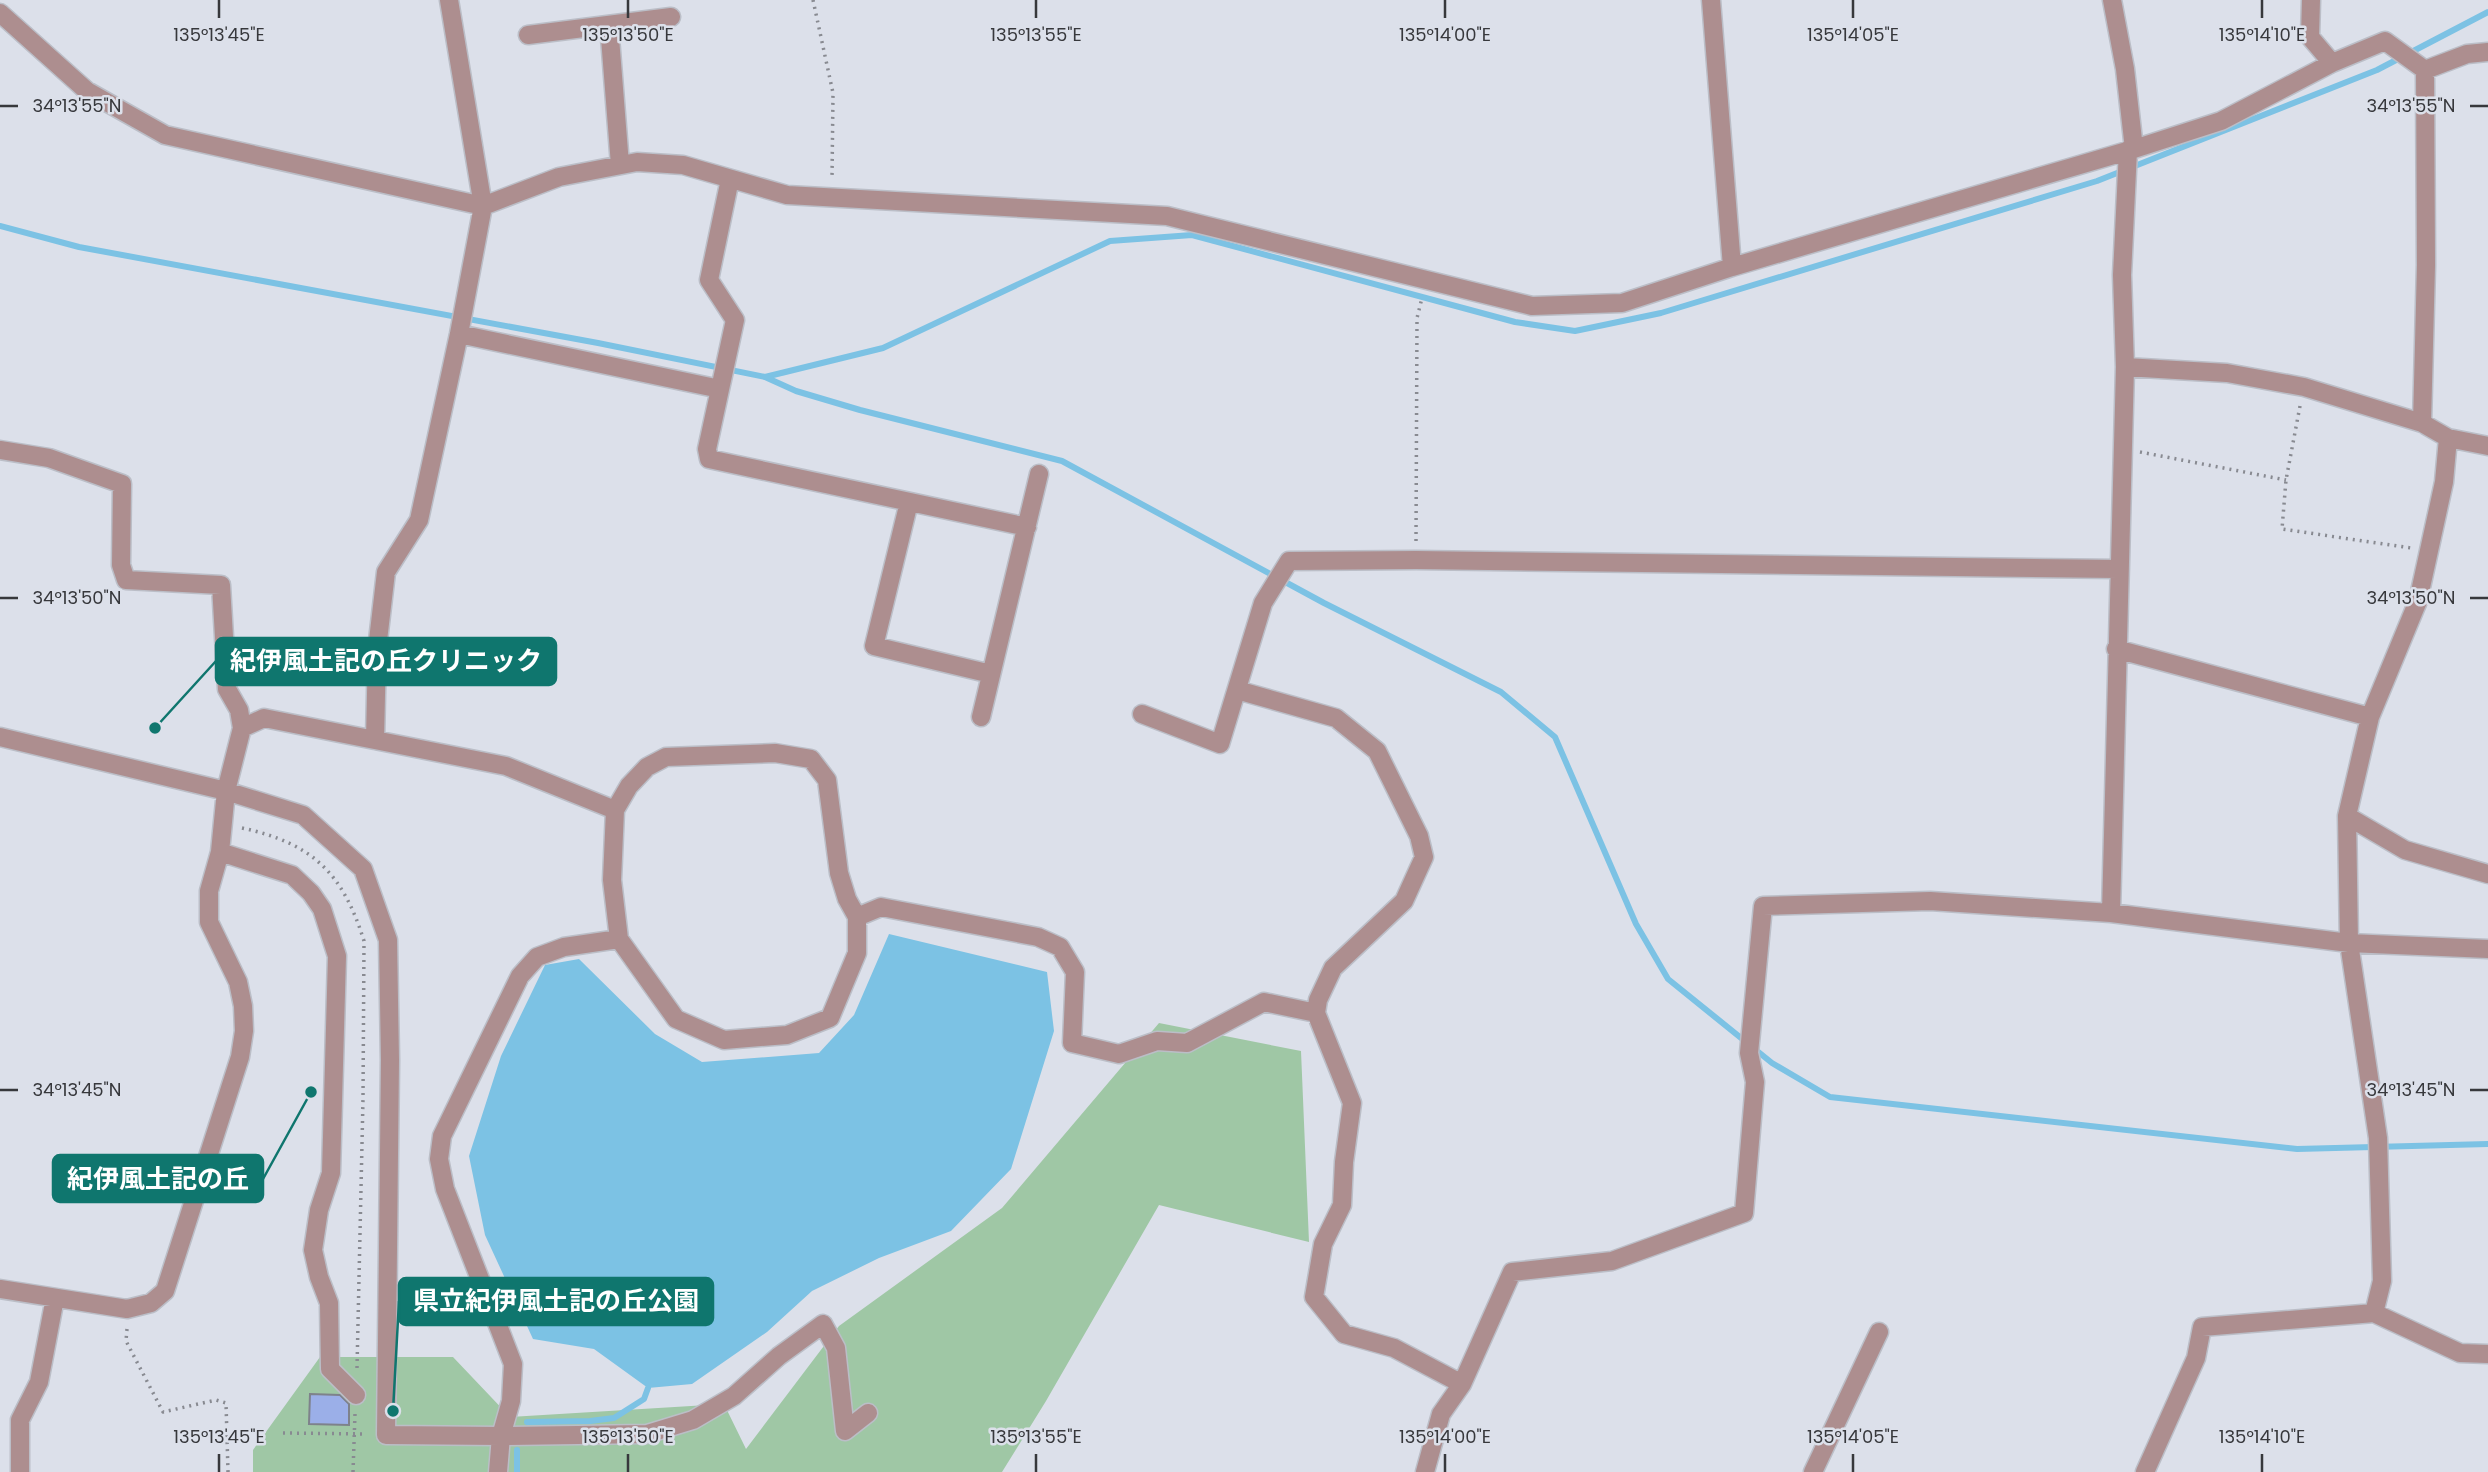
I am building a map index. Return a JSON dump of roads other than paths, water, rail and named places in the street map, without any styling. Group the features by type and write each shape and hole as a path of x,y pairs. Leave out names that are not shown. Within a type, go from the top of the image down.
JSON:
{"street":[{"path":"375,740 377,649 386,572 419,520 460,334 483,206 449,0"},
{"path":"1711,0 1732,267"},
{"path":"2111,914 2125,368 2122,275 2131,149 2124,69 2112,0"},
{"path":"2311,0 2310,37 2332,63"},
{"path":"0,13 87,90 165,135 483,206 559,177 637,162 683,165 787,195 1167,216 1532,306 1622,303 1732,267 2131,149 2221,121 2332,63 2385,41 2422,68"},
{"path":"528,35 671,17"},
{"path":"609,25 620,165"},
{"path":"2422,68 2467,54 2488,52"},
{"path":"2422,68 2426,265 2422,423"},
{"path":"730,179 709,280 735,320 707,449 709,459 1027,527"},
{"path":"460,334 720,389"},
{"path":"2125,368 2227,373 2304,387 2422,423 2448,438 2488,446"},
{"path":"2374,1313 2382,1281 2378,1138 2349,943 2347,817 2370,717 2418,601 2444,482 2448,438"},
{"path":"0,450 50,458 122,484 121,565 126,580 221,585 227,689 239,709 242,728 226,791 220,852 209,891 209,922 238,982 244,1031 240,1057 165,1291 151,1303 127,1309 0,1289"},
{"path":"981,717 1040,474"},
{"path":"909,502 874,646 991,674"},
{"path":"1142,714 1220,744 1263,603 1289,561 2118,569"},
{"path":"2116,649 2370,717"},
{"path":"1237,690 1336,718 1377,751 1419,836 1424,857 1405,901 1333,968 1318,1000 1316,1013 1352,1103 1344,1162 1342,1205 1323,1244 1314,1297 1344,1334 1394,1348 1462,1384"},
{"path":"242,728 264,718 506,766 615,810"},
{"path":"0,737 226,791 303,815 363,869 388,940 390,1060 386,1435 647,1434 693,1420 734,1396 779,1356 823,1324 836,1348 845,1431 868,1413"},
{"path":"775,753 811,759 827,780 839,873 846,899 857,917 857,953 830,1018 788,1035 724,1040 676,1019 619,939 612,880 615,810 629,786 647,766 666,757 775,753"},
{"path":"2347,817 2405,850 2488,874"},
{"path":"220,852 292,874 322,909 337,956 331,1173 319,1210 313,1250 329,1303 330,1369 356,1395"},
{"path":"1425,1472 1441,1414 1462,1384 1513,1272 1612,1261 1744,1213 1755,1082 1749,1053 1763,906 1930,901 2111,914 2349,943 2488,949"},
{"path":"857,917 881,907 1038,937 1060,947 1075,972 1072,1043 1119,1054 1157,1041 1186,1043 1264,1002 1316,1013"},
{"path":"498,1472 501,1436 511,1401 513,1364 445,1189 439,1159 442,1136 520,976 537,957 564,947 619,939"},
{"path":"20,1472 20,1420 39,1382 55,1298"},
{"path":"2145,1472 2196,1358 2202,1327 2374,1313 2460,1353 2488,1354"},
{"path":"1813,1472 1879,1332"}],"water":[{"path":"889,934 1047,972 1054,1031 1011,1169 951,1231 879,1258 812,1291 767,1332 692,1384 648,1388 594,1349 533,1339 485,1235 469,1156 501,1056 545,965 579,959 655,1034 702,1062 819,1053 854,1015"}],"waterway":[{"path":"765,377 883,348 1110,241 1192,235 1515,322 1575,331 1661,313 2097,181 2377,70 2488,12"},
{"path":"0,226 79,247 598,343 765,377 796,391 860,410 1062,461 1324,603 1501,692 1555,737 1636,924 1668,979 1772,1063 1830,1097 2297,1149 2488,1144"},
{"path":"527,1422 614,1418 644,1399 648,1388"},
{"path":"517,1450 517,1472"}],"place":[{"name":"紀伊風土記の丘クリニック","path":"155,728"},
{"name":"紀伊風土記の丘","path":"311,1092"},
{"name":"県立紀伊風土記の丘公園","path":"393,1411"}]}
